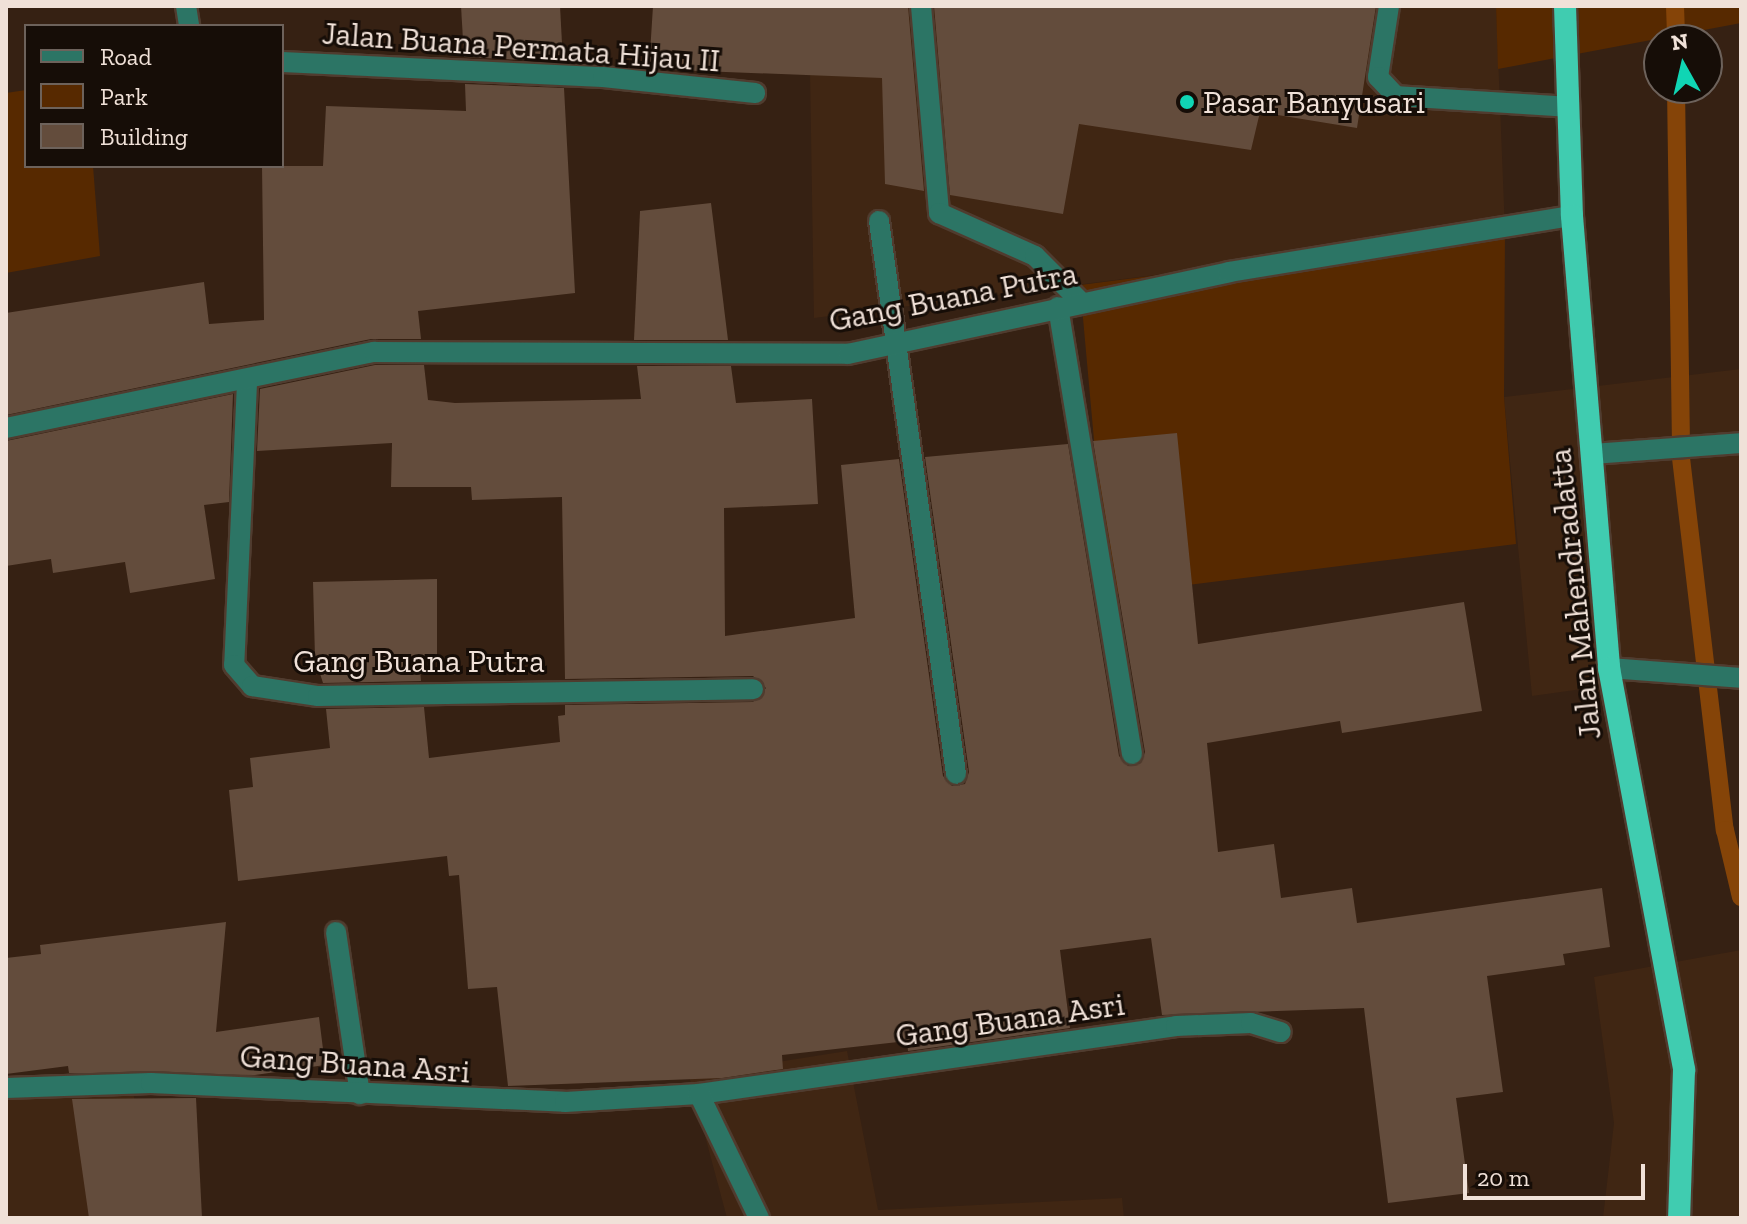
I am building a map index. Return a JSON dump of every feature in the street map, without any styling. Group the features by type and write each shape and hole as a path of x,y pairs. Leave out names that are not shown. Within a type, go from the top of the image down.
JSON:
{"highway":[{"name":"Jalan Mahendradatta","path":"1565,6 1572,216 1609,668 1684,1070 1679,1218"}],"street":[{"path":"921,6 939,213 1035,256 1081,302"},
{"path":"1389,6 1378,77 1396,96 1569,107"},
{"name":"Jalan Buana Permata Hijau II","path":"284,62 603,77 755,93"},
{"name":"Gang Buana Putra","path":"6,428 247,383 374,352 848,354 893,340 1081,302 1572,216"},
{"path":"879,221 893,340 956,774"},
{"path":"1058,307 1132,754"},
{"name":"Gang Buana Putra","path":"247,383 234,665 252,686 318,696 753,689"},
{"path":"1592,454 1741,443"},
{"path":"1609,668 1741,678"},
{"path":"336,932 360,1094"},
{"name":"Gang Buana Asri","path":"6,1088 151,1083 477,1103 699,1094 1176,1026 1251,1023 1281,1032"},
{"path":"699,1094 759,1218"}],"shaded area":[{"name":"Pasar Banyusari","path":"809,6 1496,6 1505,231 814,318"},
{"path":"1741,369 1741,681 1690,674 1532,696 1504,397"},
{"path":"1741,950 1741,1218 1603,1218 1614,1123 1594,977"},
{"path":"847,1051 878,1210 1122,1198 1124,1218 727,1218 689,1076"},
{"path":"132,1082 151,1218 6,1218 6,1089"}],"green space":[{"path":"1496,6 1741,6 1741,23 1723,26 1723,24 1643,24 1643,42 1498,69"},
{"path":"24,90 24,168 93,168 100,256 6,273 6,93"},
{"path":"1505,231 1504,397 1516,544 1108,595 1080,285"}],"building":[{"path":"461,6 560,6 563,62 464,57"},
{"path":"653,6 908,6 924,191 885,184 882,78 649,69"},
{"path":"934,6 1376,6 1357,128 1260,112 1251,150 1079,124 1063,214 950,195"},
{"path":"465,84 564,88 575,293 418,311 421,339 371,339 6,415 6,313 204,282 209,324 264,320 262,168 323,166 326,106 466,111"},
{"path":"711,203 728,340 634,340 640,211"},
{"path":"375,365 424,365 428,400 455,403 641,399 637,366 731,366 736,403 812,399 818,504 724,508 725,636 855,618 841,465 899,459 943,776 952,786 965,784 969,772 925,457 1068,444 1119,756 1128,766 1141,763 1145,752 1093,441 1177,433 1198,644 1464,602 1482,711 1342,733 1340,721 1207,743 1218,852 1274,844 1281,898 1352,888 1357,923 1602,888 1610,947 1563,954 1565,965 1487,976 1503,1092 1456,1098 1469,1193 1388,1203 1364,1008 1162,1015 1151,938 1060,950 1070,1028 908,1051 907,1041 782,1055 783,1069 722,1078 508,1086 497,987 468,989 459,875 449,876 447,856 238,881 229,790 253,787 250,758 330,748 326,709 424,707 429,758 560,742 558,716 565,715 565,705 753,702 766,688 753,676 565,679 562,497 472,500 471,487 391,487 392,443 257,451 260,389"},
{"path":"233,394 229,502 204,505 215,579 130,593 125,562 53,573 51,559 6,566 6,441"},
{"path":"437,579 437,657 419,657 421,681 323,683 315,658 313,582"},
{"path":"226,922 216,1032 319,1017 325,1065 255,1075 69,1073 68,1066 6,1074 6,958 41,954 40,945"},
{"path":"196,1098 202,1218 89,1218 72,1099"}],"waterway":[{"path":"1675,6 1676,24"},
{"path":"1676,104 1681,458 1725,830 1741,897"}],"place":[{"name":"Pasar Banyusari","path":"1187,102"}]}
